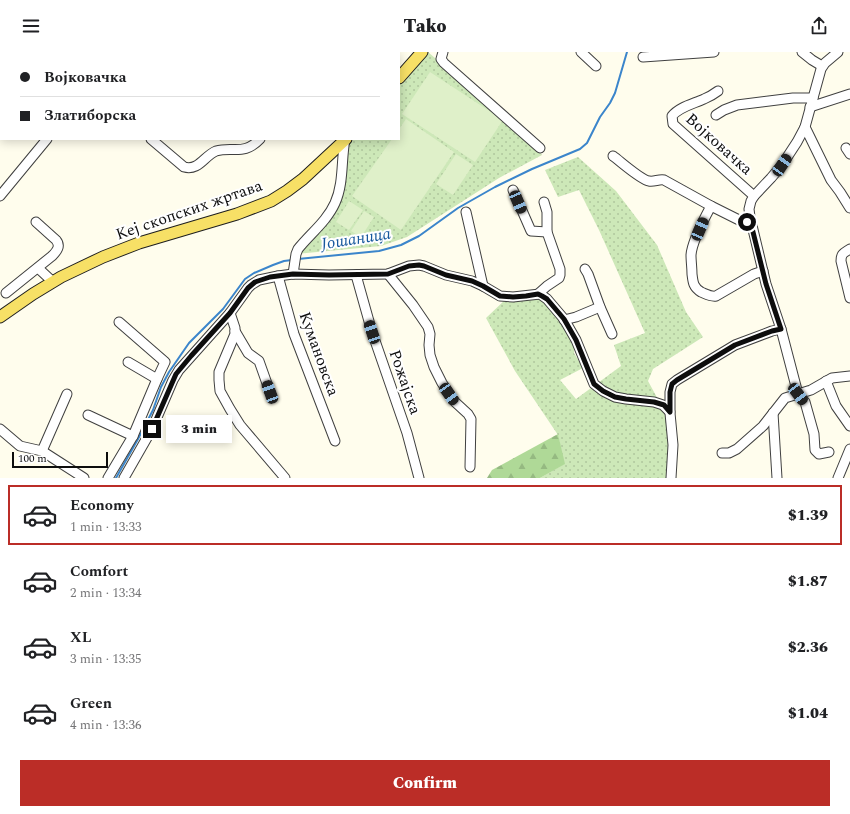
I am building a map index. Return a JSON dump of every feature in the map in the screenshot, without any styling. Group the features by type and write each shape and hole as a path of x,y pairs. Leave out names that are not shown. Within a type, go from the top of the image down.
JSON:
{"main road":[{"path":"400,77 422,52"},
{"name":"Кеј скопских жртава","path":"0,317 53,282 87,264 122,249 217,221 251,210 266,203 287,191 303,179 344,140"}],"street":[{"path":"443,52 441,59 444,63 540,148"},
{"path":"581,52 596,66"},
{"path":"643,57 714,52"},
{"path":"802,52 822,66 838,52"},
{"name":"Војковачка","path":"822,66 805,127 782,165 754,196 749,209 751,224 766,284 781,329 798,394 805,402 814,434 815,450 819,454 829,452"},
{"name":"Војковачка","path":"718,91 680,109 673,114 671,119 674,126 754,196"},
{"name":"Војковачка","path":"716,115 732,106 737,105 793,98 812,102 850,94"},
{"path":"805,127 830,180 850,208"},
{"path":"0,196 46,140"},
{"path":"151,140 184,167 188,168 198,166 217,151 246,148 259,140"},
{"name":"Кеј скопских жртава","path":"293,271 298,249 323,221 338,196 342,175 345,140"},
{"path":"613,156 648,181 664,180 711,206 739,220 751,224"},
{"path":"513,190 531,231 547,232"},
{"path":"124,478 152,429 176,374 230,313 248,288 255,282 293,271 329,275 388,274 409,266 419,265 446,275 468,280 483,286 500,296 526,296 538,294 559,278 560,272 547,232 547,212 544,202"},
{"path":"711,206 692,252 691,262 695,288 708,295 716,296 763,270"},
{"path":"466,212 483,286"},
{"path":"6,293 57,251 59,246 56,240 36,222"},
{"path":"850,249 841,256 850,298"},
{"path":"38,268 53,282"},
{"path":"585,269 612,334"},
{"path":"388,274 413,305 428,327 430,334 430,355 434,367 442,383 455,402 468,414 471,419 470,467"},
{"name":"Рожајска","path":"356,275 372,332 407,433 418,478"},
{"name":"Кумановска","path":"278,276 294,334 335,441"},
{"path":"538,294 547,299 564,320 576,340 594,384 615,397 659,403 664,405 670,412"},
{"path":"564,320 576,317 600,307"},
{"path":"230,313 236,331 248,353 259,361 270,392"},
{"path":"108,478 133,436 165,362 119,322"},
{"path":"671,478 673,445 670,392 672,384 735,345 781,329"},
{"path":"236,331 220,372 220,391 240,425 285,478"},
{"path":"128,362 157,379"},
{"path":"722,453 737,449 773,414 785,398 811,390 832,378 850,376"},
{"path":"826,381 836,406 850,426"},
{"path":"42,451 68,394"},
{"path":"773,414 777,478"},
{"path":"88,416 133,436"},
{"path":"0,429 20,446 42,451 84,478"},
{"path":"838,478 850,449"}],"green space":[{"path":"428,52 518,129 542,155 499,178 407,237 381,246 296,254 333,207 343,154 350,140 400,140 400,83"},
{"path":"430,72 503,120 475,162 402,114"},
{"path":"406,119 454,152 401,230 352,196 391,140 400,140 400,128"},
{"path":"456,154 473,165 453,195 436,184"},
{"path":"578,157 616,191 657,245 686,312 703,337 653,369 648,381 660,403 669,426 669,478 540,478 564,464 558,435 515,371 486,318 506,299 537,296 546,301 575,342 574,353 583,368 560,380 576,399 621,366 614,345 645,333 599,230 579,190 558,197 545,170"},
{"path":"349,201 363,210 349,230 336,222"},
{"path":"364,211 374,217 361,237 351,231"},
{"path":"558,434 565,464 540,478 487,478 492,470"}],"waterway":[{"name":"Јошаница","path":"298,259 379,251 401,245 419,236 458,208 495,187 532,169 580,149 587,143 600,117 615,93 627,52"},
{"name":"Јошаница","path":"116,478 153,410 161,387 169,372 189,343 223,309 245,279 254,273 273,265 292,260"}],"route":[{"path":"152,429 176,374 224,321 248,288 255,282 270,277 293,274 388,274 409,266 419,265 446,275 472,281 500,296 513,297 540,294 547,299 564,319 576,340 594,384 603,391 615,397 659,403 664,405 670,412 670,392 672,384 677,380 735,345 781,329 766,284 751,224 747,222"}]}
